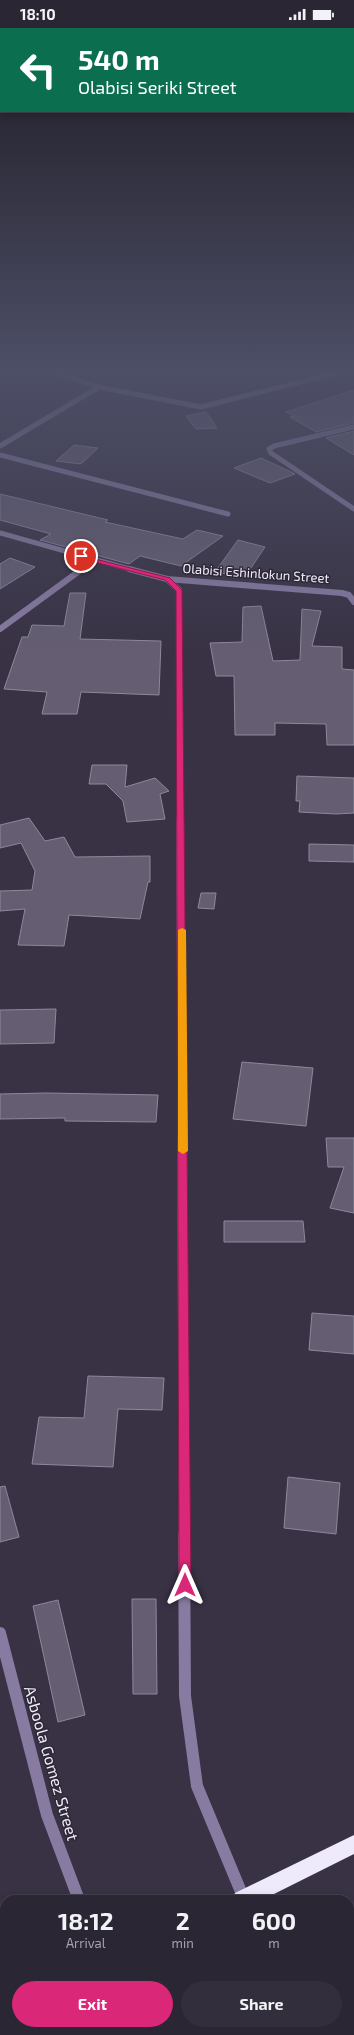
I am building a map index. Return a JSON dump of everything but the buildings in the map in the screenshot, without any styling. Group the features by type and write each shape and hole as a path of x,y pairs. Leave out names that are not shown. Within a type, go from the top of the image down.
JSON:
{"highway":[{"path":"253,1895 354,1844"}],"street":[{"path":"30,463 228,514"},
{"path":"285,463 354,509"},
{"path":"0,533 167,579"},
{"path":"0,630 94,560"},
{"name":"Olabisi Eshinlokun Street","path":"167,579 342,593 350,595 354,602"},
{"name":"Olabisi Eshinlokun Street","path":"167,579 179,590 185,1696 197,1786 241,1895"},
{"path":"0,620 9,623"},
{"name":"Asboola Gomez Street","path":"0,1633 47,1815 77,1895"}],"slow traffic":[{"path":"182,930 183,1151"}],"route":[{"path":"81,556 167,579 179,590 185,1585"}]}
